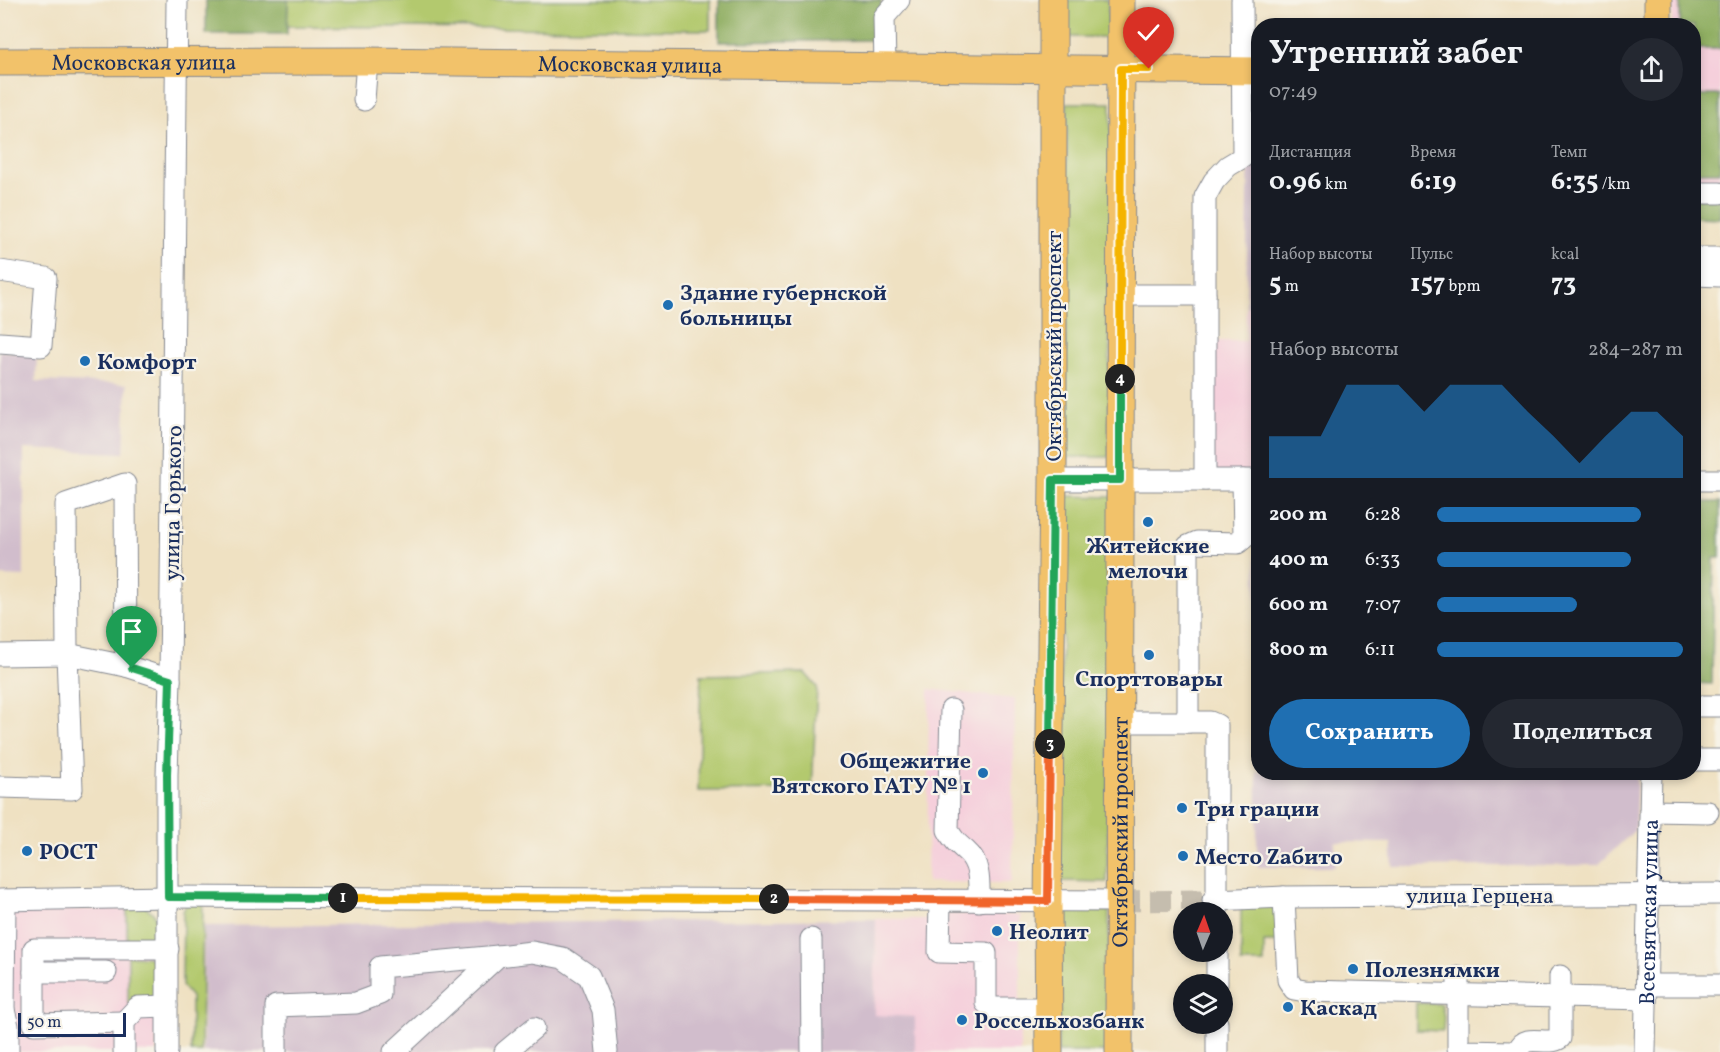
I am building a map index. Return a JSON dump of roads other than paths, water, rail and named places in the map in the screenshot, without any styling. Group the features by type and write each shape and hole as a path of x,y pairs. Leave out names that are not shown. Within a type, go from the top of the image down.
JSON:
{"main road":[{"name":"Октябрьский проспект","path":"1048,1052 1053,480 1053,0"},
{"name":"Октябрьский проспект","path":"1119,1052 1121,0"},
{"path":"1658,0 1658,18"},
{"name":"Московская улица","path":"0,63 367,61 1250,70"}],"street":[{"name":"улица Горького","path":"167,1052 167,775 177,0"},
{"path":"885,67 884,8 899,0"},
{"path":"1205,480 1205,197 1214,181 1228,166 1243,157 1250,70 1242,0"},
{"path":"364,100 367,61"},
{"path":"1701,193 1720,193"},
{"path":"1701,258 1720,258"},
{"path":"0,272 46,278 41,346 0,342"},
{"path":"1701,275 1720,276"},
{"path":"1121,295 1205,295"},
{"path":"1053,480 1251,480 1244,538 1238,543 1197,542 1188,546 1188,722"},
{"path":"1701,480 1720,480"},
{"path":"0,787 72,789 67,654 66,504 125,484 126,666"},
{"path":"0,655 67,654 126,666 170,680"},
{"path":"1701,706 1720,706"},
{"path":"951,710 948,830 952,839 973,860 978,873 979,901"},
{"path":"1119,722 1210,722 1217,725 1216,902"},
{"path":"1701,760 1720,760"},
{"name":"Всесвятская улица","path":"1645,1052 1651,780"},
{"path":"1650,811 1708,812"},
{"name":"улица Герцена","path":"1224,902 1240,898 1284,897 1720,894"},
{"path":"8,1052 8,1026 2,1010 2,900 168,897 1119,901"},
{"path":"1284,897 1288,980 1294,989 1305,991 1458,986 1560,997 1720,985"},
{"path":"940,900 939,952 986,953 986,1003 993,1008 1048,1008"},
{"path":"811,939 812,1052"},
{"path":"124,1022 34,1024 34,949 168,949"},
{"path":"276,1052 276,1006 357,1003 380,994 380,968 532,952 563,958 589,976 603,1010 608,1052"},
{"path":"394,1052 498,956"},
{"path":"34,972 106,972"},
{"path":"1458,986 1458,1048 1463,1051 1513,1052 1518,1049 1521,1042 1526,1040 1555,1041 1560,1038 1560,976"},
{"path":"124,1052 124,1022 138,1007 167,1006"},
{"path":"505,1052 534,1028"},
{"path":"1216,1052 1217,1034"}],"tunnel":[{"path":"1119,901 1213,900"}],"place":[{"name":"Здание губернской больницы","path":"668,305"},
{"name":"Комфорт","path":"85,361"},
{"name":"Житейские мелочи","path":"1148,522"},
{"name":"Спорттовары","path":"1149,655"},
{"name":"Общежитие Вятского ГАТУ № 1","path":"983,773"},
{"name":"Три грации","path":"1182,808"},
{"name":"РОСТ","path":"27,851"},
{"name":"Место Zабито","path":"1183,856"},
{"name":"Неолит","path":"997,931"},
{"name":"Полезнямки","path":"1353,969"},
{"name":"Каскад","path":"1288,1007"},
{"name":"Россельхозбанк","path":"962,1020"}]}
